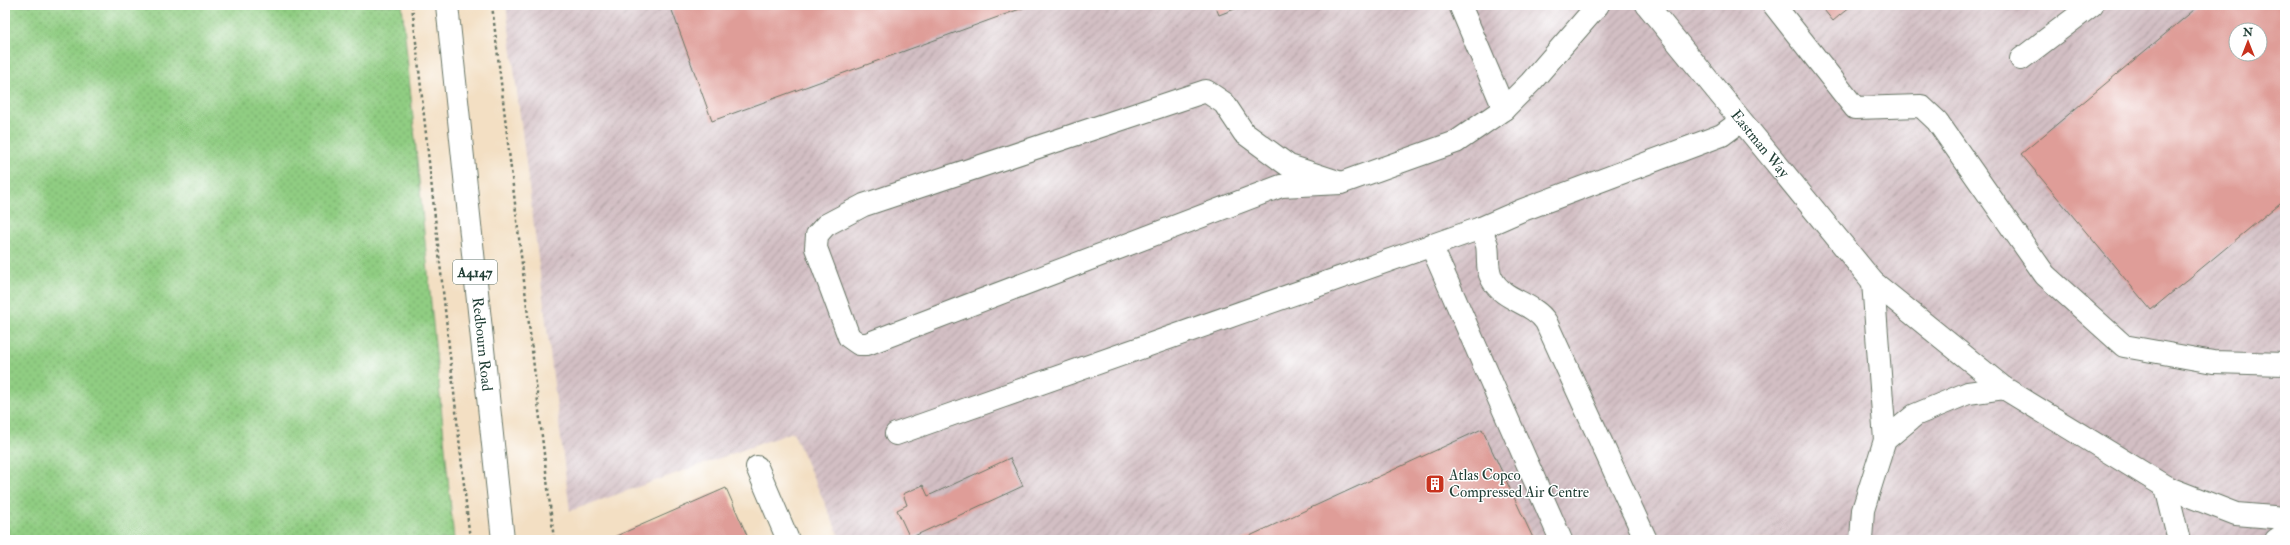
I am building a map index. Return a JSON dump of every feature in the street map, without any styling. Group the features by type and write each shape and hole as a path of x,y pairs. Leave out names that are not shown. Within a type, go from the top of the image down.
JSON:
{"main road":[{"name":"Redbourn Road","path":"447,5 503,540"},
{"path":"1460,5 1504,109"},
{"path":"1341,183 1289,166 1244,133 1224,103 1206,91 864,205 826,225 817,235 816,248 849,337 859,344 867,344 1281,186 1341,183 1456,142 1504,109 1532,82 1598,5"},
{"name":"Eastman Way","path":"1647,5 1873,282 2004,388 2166,487 2236,514 2285,518"},
{"path":"1774,5 1855,108 1921,106 1937,121 2045,275 2124,346 2213,362 2285,364"},
{"path":"2021,59 2092,5"},
{"path":"896,434 1481,228 1520,211 1715,138 1741,121"},
{"path":"1481,228 1487,246 1487,267 1492,280 1501,290 1540,312 1546,322 1646,540"},
{"path":"1431,246 1561,540"},
{"path":"1861,540 1863,510 1885,440 1873,282"},
{"path":"1885,440 1915,415 1968,393 2004,388"},
{"path":"757,467 788,540"},
{"path":"2166,487 2179,540"},
{"path":"2276,540 2285,534"}],"path":[{"path":"412,5 470,540"},
{"path":"492,5 554,540"}],"shaded area":[{"path":"506,5 2285,5 2285,540 841,540 793,432 570,511"}],"green space":[{"path":"5,5 402,5 454,540 10,540 5,520"}],"building":[{"path":"670,5 1031,5 712,121"},
{"path":"1215,5 1245,5 1219,15"},
{"path":"1820,5 1852,5 1833,21"},
{"path":"2200,5 2285,5 2285,199 2151,310 2021,154"},
{"name":"Atlas Copco Compressed Air Centre","path":"1482,429 1534,540 1241,540"},
{"path":"1010,458 1023,486 910,538 897,510 907,505 903,494 923,485 928,496"},
{"path":"726,488 749,540 607,540"}],"place":[{"name":"Atlas Copco Compressed Air Centre","path":"1435,484"}]}
